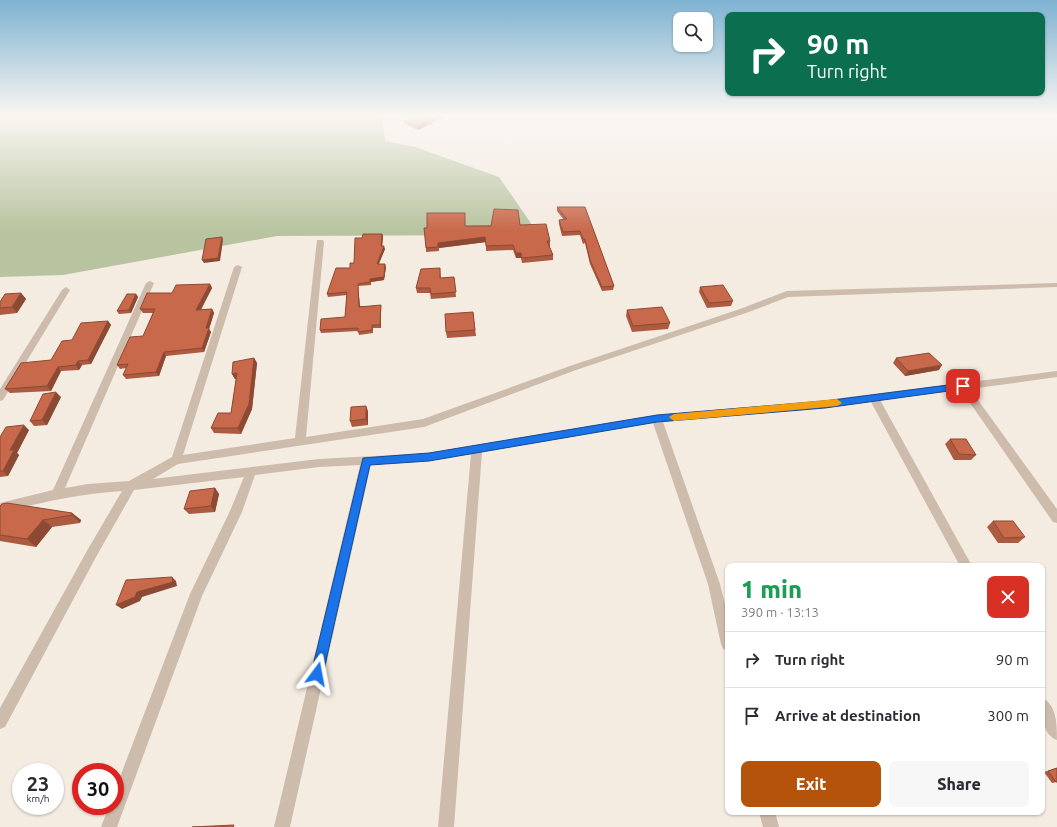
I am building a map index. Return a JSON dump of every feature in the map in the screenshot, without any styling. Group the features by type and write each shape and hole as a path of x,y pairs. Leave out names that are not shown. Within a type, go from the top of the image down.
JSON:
{"street":[{"path":"300,442 320,242"},
{"path":"176,460 238,267"},
{"path":"57,494 150,283"},
{"path":"0,722 92,553 131,486 176,460 424,423 573,368 743,311 787,294 1055,286"},
{"path":"0,397 66,290"},
{"path":"1,508 57,494 88,489 131,486 319,463 429,457 657,419 825,404 1053,374 1057,384"},
{"path":"963,386 1057,518"},
{"path":"874,398 964,563"},
{"path":"657,419 714,584 725,631"},
{"path":"446,827 477,449"},
{"path":"282,827 366,461"},
{"path":"109,827 196,594 236,512 251,472"},
{"path":"1045,711 1057,733"},
{"path":"768,815 771,827"}],"green space":[{"path":"0,154 433,154 499,177 539,235 277,236 63,275 0,277"}],"building":[{"path":"557,207 585,207 614,286 602,287 590,260 585,239 583,239 580,231 563,232 559,220 567,219"},
{"path":"494,209 518,210 520,225 546,224 550,241 547,241 553,255 522,258 521,253 516,253 513,245 486,246 485,237 438,243 438,247 426,248 424,228 427,228 427,213 465,213 465,226 491,226"},
{"path":"363,234 382,234 381,246 384,246 377,264 385,264 384,277 370,279 370,282 358,284 359,307 381,305 380,325 372,325 372,330 358,332 358,328 320,330 321,319 345,317 347,292 327,294 336,268 350,268 350,263 354,263 355,238 362,238"},
{"path":"222,237 218,258 202,260 206,239"},
{"path":"440,268 440,278 454,277 456,292 431,294 430,288 416,288 421,269"},
{"path":"210,284 196,310 212,309 206,328 209,328 202,348 164,352 156,372 123,375 128,364 117,365 130,337 143,336 155,309 140,309 147,293 172,293 176,285"},
{"path":"723,285 733,301 709,303 700,287"},
{"path":"21,293 12,307 0,308 0,302 5,294"},
{"path":"127,294 136,294 129,310 117,311"},
{"path":"662,307 670,323 633,326 627,310"},
{"path":"473,312 475,330 446,332 445,314"},
{"path":"108,321 88,360 78,361 76,365 58,367 47,386 5,389 21,363 51,360 62,341 72,340 81,323"},
{"path":"929,353 942,365 908,371 896,358"},
{"path":"254,358 249,404 238,428 211,428 218,413 231,413 237,373 232,374 233,362"},
{"path":"56,392 42,420 30,421 43,394"},
{"path":"366,406 366,419 350,421 351,407"},
{"path":"24,425 10,450 14,450 3,471 0,471 0,437 6,427"},
{"path":"950,439 966,439 976,455 959,454"},
{"path":"215,488 211,506 184,509 190,491"},
{"path":"7,503 72,513 72,515 43,520 27,539 0,535 0,506"},
{"path":"993,521 1013,521 1025,537 1004,538"},
{"path":"172,577 173,582 137,592 135,597 116,605 126,580"},
{"path":"1057,768 1057,782 1056,782 1048,771"},
{"path":"234,825 233,827 192,827"}],"slow traffic":[{"path":"674,417 837,403"}],"route":[{"path":"317,674 366,461 429,457 657,419 825,404 963,386"}]}
